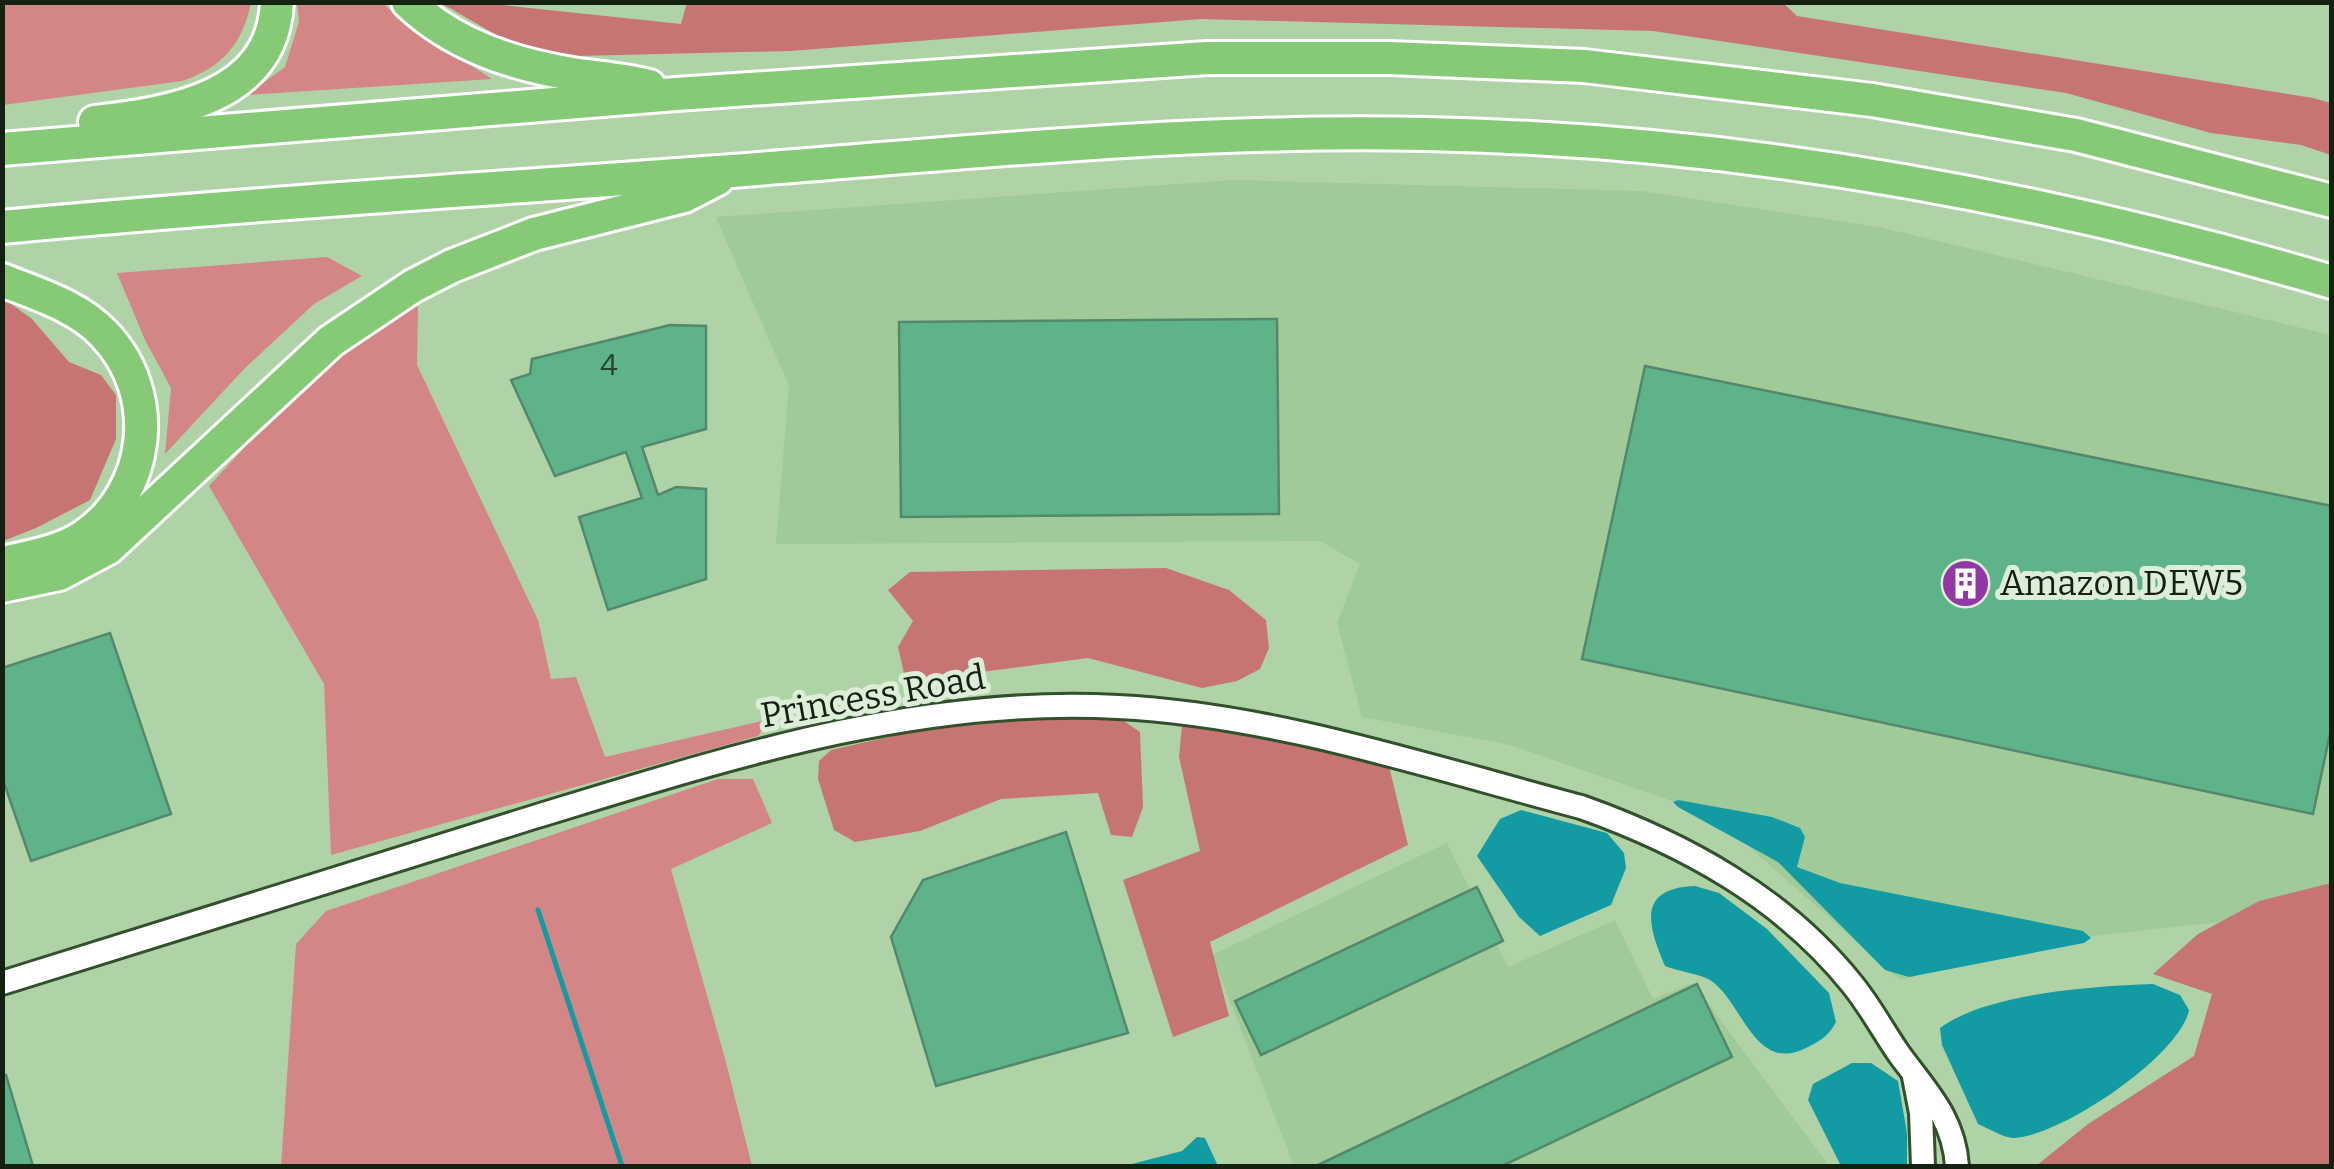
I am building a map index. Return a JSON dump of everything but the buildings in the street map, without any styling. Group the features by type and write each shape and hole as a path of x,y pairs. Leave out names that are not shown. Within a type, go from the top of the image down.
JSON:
{"highway":[{"path":"18,148 65,125 168,110 227,89 260,54 270,35 277,2"},
{"path":"408,2 438,28 499,56 541,68 620,78 676,94"},
{"path":"18,148 676,94 1206,58 1371,58 1584,66 1744,83 2008,122 2144,150 2332,201"},
{"path":"2,228 974,150 1341,133 1530,138 1735,156 2010,200 2200,245 2332,282"},
{"path":"2,586 59,574 108,548 331,341 413,286 492,249 534,234 684,196 735,170"},
{"path":"2280,186 2332,178"},
{"path":"2,280 62,305 102,332 129,369 142,418 142,439 130,483 102,522 70,544 2,564"}],"street":[{"name":"Princess Road","path":"2,984 268,899 772,747 850,728 974,709 1116,707 1187,712 1297,732 1581,807 1672,843 1716,866 1756,894 1823,952 1870,1008 1948,1120 1957,1166"},
{"name":"Princess Road","path":"1914,1074 1921,1113 1923,1166"}],"shaded area":[{"path":"687,2 1783,3 1797,16 2313,98 2331,103 2331,155 2301,145 2211,133 2066,93 1653,31 1201,19 790,51 535,57 441,3 483,3 681,24"},
{"path":"2,3 251,3 242,31 228,52 209,69 182,81 3,105"},
{"path":"297,3 382,3 492,79 247,95 285,67 299,22"},
{"path":"1234,180 1641,191 1879,227 2331,335 2331,883 2259,901 2221,922 2048,941 1900,980 1740,839 1689,807 1510,745 1362,717 1337,623 1360,564 1320,541 776,544 789,386 716,217"},
{"path":"327,257 362,276 314,304 245,368 165,454 171,388 145,340 117,273"},
{"path":"3,298 32,319 69,362 101,375 116,395 116,439 90,500 3,541"},
{"path":"418,305 417,365 538,620 551,679 576,677 605,757 770,719 758,736 331,855 324,684 209,486 274,415 346,351"},
{"path":"1166,568 1229,590 1266,620 1269,648 1260,669 1237,681 1202,688 1088,658 922,684 905,678 898,647 913,621 888,590 910,572"},
{"path":"1041,716 1121,719 1140,732 1143,807 1132,837 1111,835 1098,793 1001,799 920,831 855,842 834,830 818,779 819,761 831,750 906,733"},
{"path":"1182,725 1274,738 1389,766 1408,845 1210,942 1229,1016 1173,1037 1123,880 1200,851 1179,757"},
{"path":"718,779 753,779 772,823 671,869 752,1166 281,1166 296,944 326,911"},
{"path":"1447,843 1508,967 1615,920 1653,999 1693,983 1829,1166 1294,1166 1212,955"},
{"path":"2331,883 2331,1166 2036,1166 2088,1124 2194,1056 2212,994 2153,974 2198,934 2259,901"}],"water":[{"path":"1673,802 1772,817 1800,828 1805,837 1797,867 1840,883 2083,931 2091,938 2084,943 1909,977 1885,970 1778,862 1678,807"},
{"path":"1521,810 1607,833 1624,853 1626,868 1611,905 1540,936 1519,917 1477,856 1500,819"},
{"path":"1695,886 1719,893 1767,929 1829,993 1836,1022 1825,1037 1790,1053 1775,1052 1751,1032 1710,980 1665,966 1651,924 1655,902 1676,888"},
{"path":"2153,984 2180,995 2189,1010 2181,1029 2142,1070 2088,1109 2035,1134 2010,1138 1978,1124 1942,1045 1940,1028 1960,1016 2013,999"},
{"path":"1852,1063 1871,1063 1898,1081 1907,1133 1907,1166 1841,1166 1808,1100 1813,1084"},
{"path":"1197,1137 1205,1138 1218,1166 1124,1166 1182,1151"}],"waterway":[{"path":"538,910 622,1166"}],"place":[{"name":"Amazon DEW5","path":"1965,583"}]}
